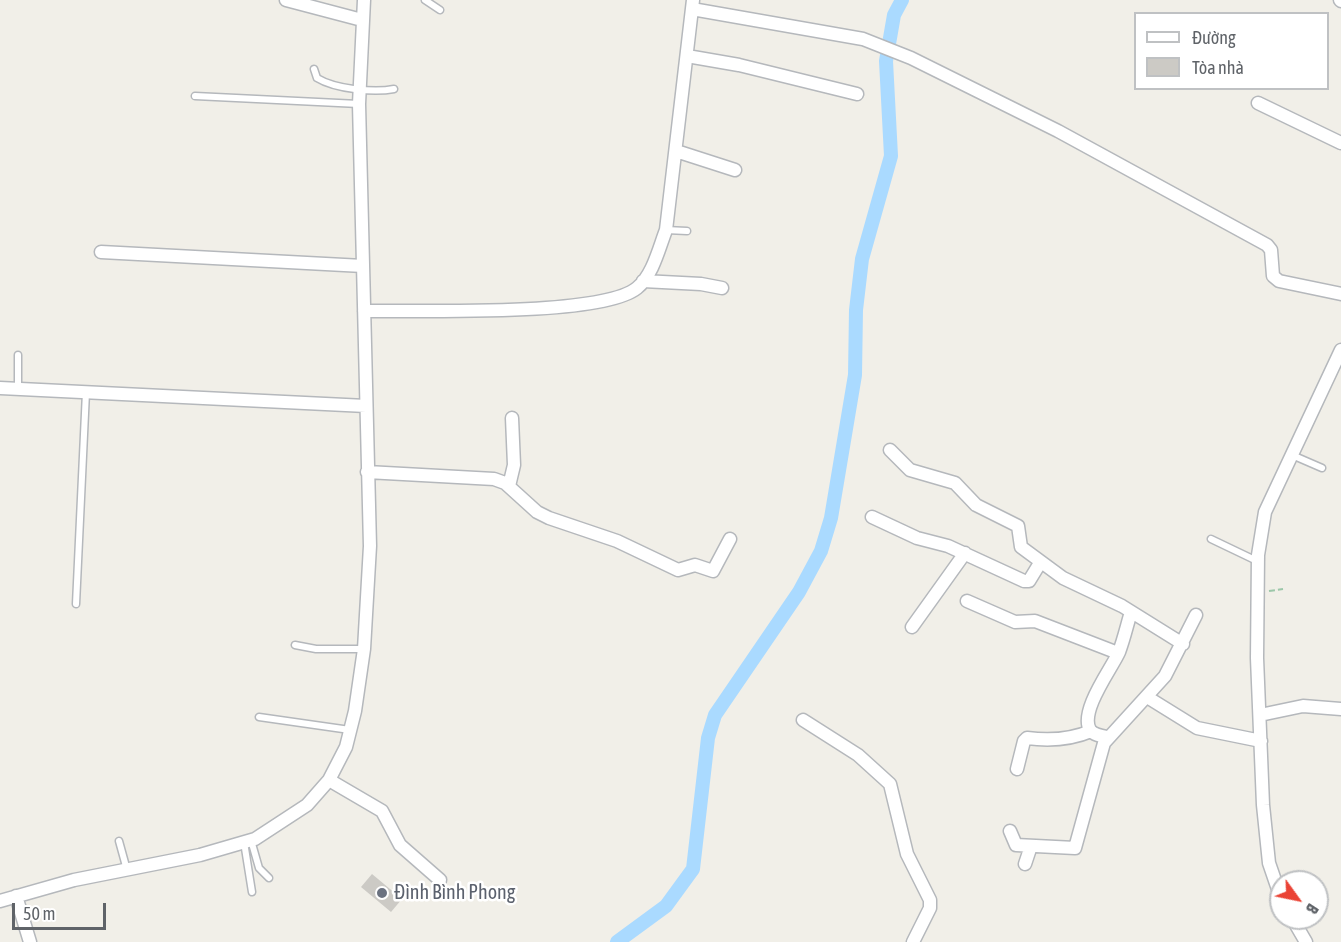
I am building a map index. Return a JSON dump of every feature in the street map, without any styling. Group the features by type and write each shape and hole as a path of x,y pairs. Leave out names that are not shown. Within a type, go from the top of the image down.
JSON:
{"street":[{"path":"286,0 362,20"},
{"path":"0,901 74,880 200,855 248,841 307,805 339,765 350,730 364,649 370,546 359,104 364,0"},
{"path":"364,311 566,307 618,299 638,287 654,264 666,230 693,4 863,39 911,58 1058,131 1268,245 1271,250 1273,276 1279,280 1341,294"},
{"path":"687,56 739,65 857,94"},
{"path":"1258,103 1341,143"},
{"path":"676,151 735,170"},
{"path":"101,252 363,266"},
{"path":"643,281 701,284 722,288"},
{"path":"1271,870 1263,805 1257,658 1258,561 1265,512 1341,350"},
{"path":"0,388 366,406"},
{"path":"508,486 513,465 512,418"},
{"path":"890,450 910,470 955,483 976,505 1018,526 1018,543 1040,563 1063,578 1131,612 1183,644"},
{"path":"368,472 494,479 508,486 537,512 549,518 617,541 678,570 695,565 713,572 730,539"},
{"path":"872,518 917,538 948,546 1028,582 1040,563"},
{"path":"912,627 964,553"},
{"path":"967,601 1015,622 1035,621 1118,653"},
{"path":"1091,730 1089,719 1094,697 1118,653 1131,612"},
{"path":"1010,831 1016,845 1075,848 1107,737 1148,697 1165,676 1196,615"},
{"path":"1148,697 1197,728 1261,741"},
{"path":"1260,714 1303,706 1341,709"},
{"path":"803,720 858,755 890,784 907,854 930,900 930,908 912,942"},
{"path":"1017,769 1023,743 1027,738 1047,741 1067,739 1091,730 1107,737"},
{"path":"329,780 382,811 400,845 440,880"},
{"path":"1024,864 1031,846"},
{"path":"16,896 30,942"}],"lane":[{"path":"425,0 440,10"},
{"path":"314,69 314,75 321,80 379,92 394,89"},
{"path":"195,96 359,104"},
{"path":"666,230 687,231"},
{"path":"18,355 18,389"},
{"path":"76,604 86,391"},
{"path":"1292,455 1322,468"},
{"path":"1211,539 1258,561"},
{"path":"295,645 316,649 364,649"},
{"path":"259,717 350,730"},
{"path":"119,841 127,871"},
{"path":"248,841 259,868 269,878"},
{"path":"248,841 252,892"}],"building":[{"name":"Đình Bình Phong","path":"372,874 402,899 391,912 361,887"}],"waterway":[{"path":"617,942 666,906 693,869 708,738 715,715 799,592 821,551 831,518 855,375 856,310 862,259 891,156 886,61 894,15 902,0"}],"place":[{"name":"Đình Bình Phong","path":"382,893"}]}
